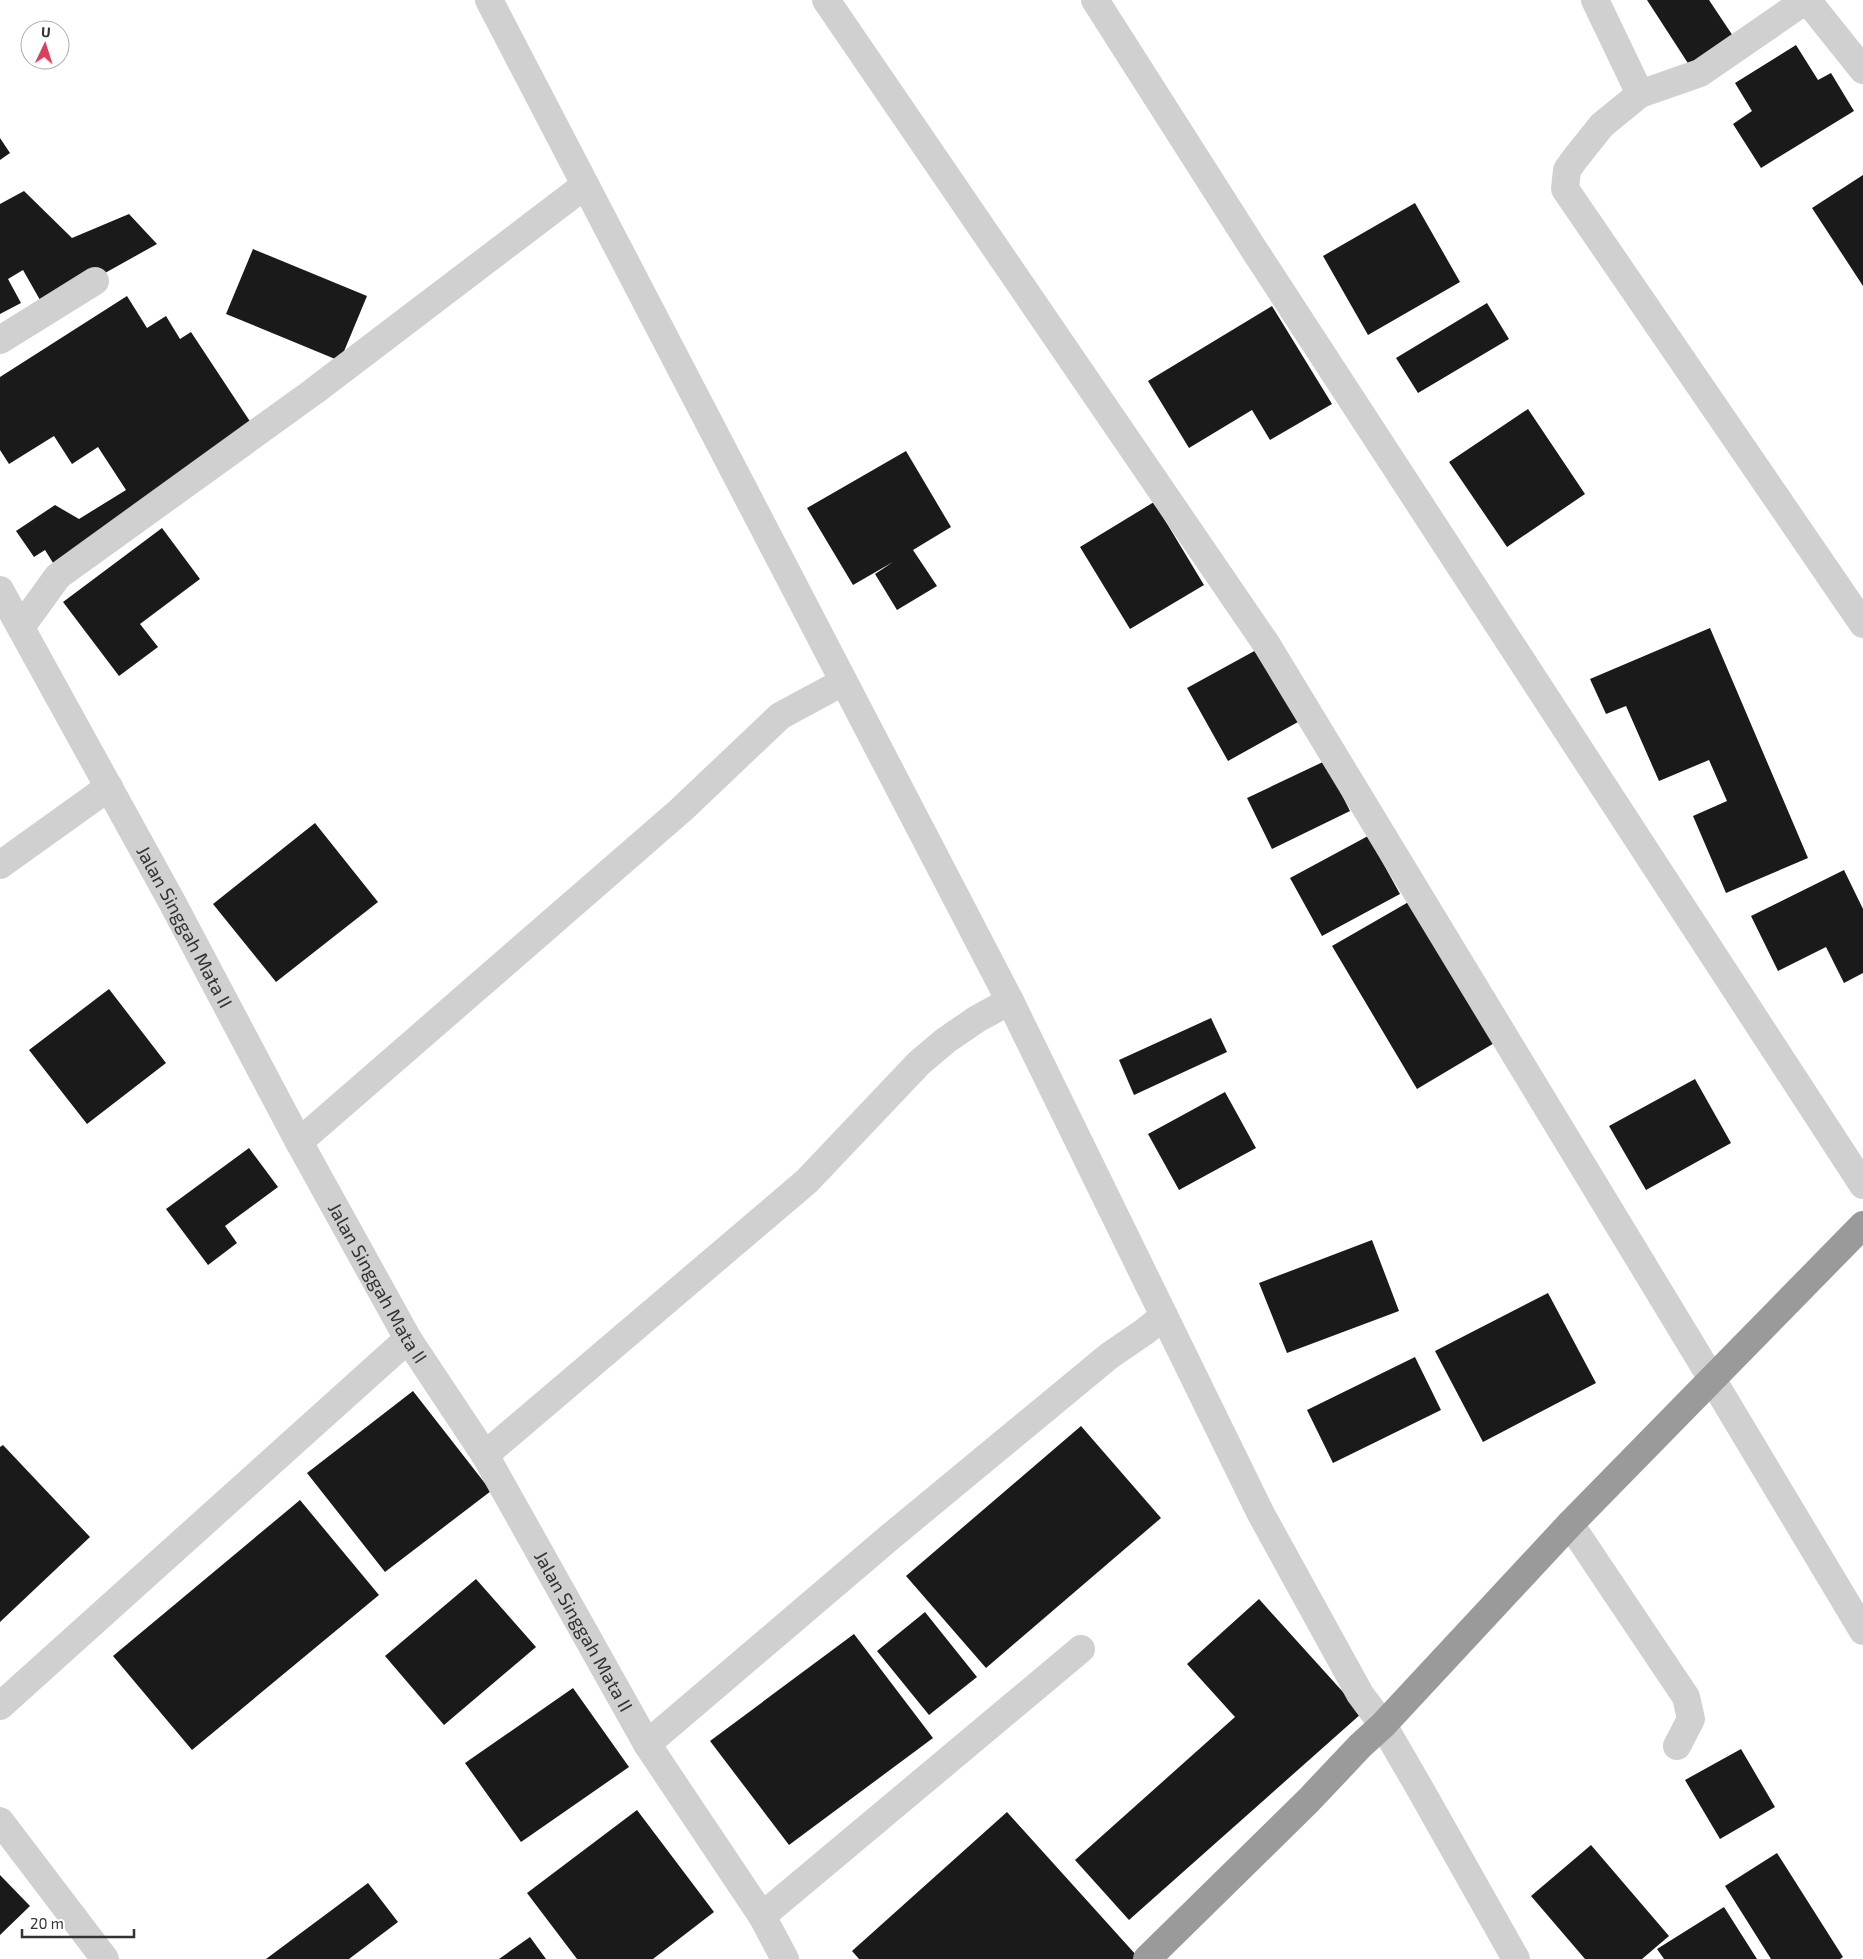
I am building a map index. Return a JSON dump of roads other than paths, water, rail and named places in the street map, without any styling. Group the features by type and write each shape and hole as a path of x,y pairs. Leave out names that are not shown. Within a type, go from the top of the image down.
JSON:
{"highway":[{"path":"1147,1959 1309,1800 1382,1725 1570,1524 1863,1225"}],"street":[{"path":"489,0 584,186 1010,1001 1154,1324 1360,1694 1382,1725 1419,1787 1516,1959"},
{"path":"826,0 1267,645 1712,1379 1863,1632"},
{"path":"1096,0 1258,256 1863,1185"},
{"path":"1595,0 1640,94"},
{"path":"1863,70 1807,0 1700,74 1640,94 1602,125 1574,160 1567,170 1565,190 1863,624"},
{"path":"20,627 58,576 313,392 584,186"},
{"path":"0,340 95,281"},
{"name":"Jalan Singgah Mata II","path":"0,590 172,902 299,1142 408,1339 485,1455 647,1744 762,1916 785,1959"},
{"path":"299,1142 681,810 780,716 843,682"},
{"path":"0,865 108,787"},
{"path":"485,1455 806,1181 919,1063 945,1041 977,1019 1010,1001"},
{"path":"647,1744 890,1537 1108,1356 1154,1324"},
{"path":"0,1706 408,1339"},
{"path":"1570,1524 1686,1697 1692,1719 1677,1746"},
{"path":"762,1916 1080,1649"},
{"path":"0,1821 105,1959"}]}
